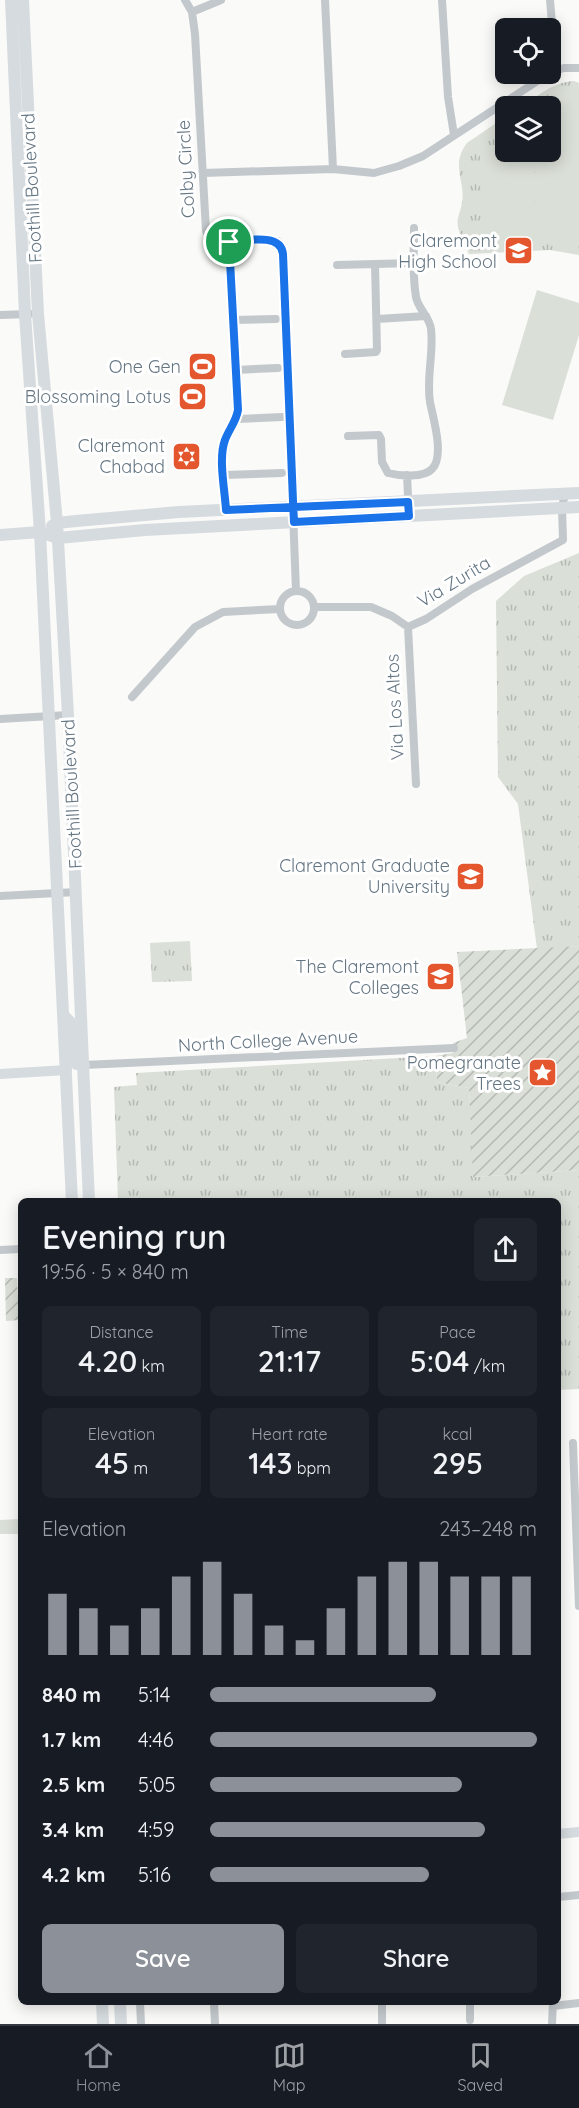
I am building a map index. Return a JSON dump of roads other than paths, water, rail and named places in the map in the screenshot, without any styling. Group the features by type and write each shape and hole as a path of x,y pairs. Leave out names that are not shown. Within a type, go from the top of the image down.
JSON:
{"main road":[{"name":"Foothill Boulevard","path":"10,0 32,314 42,375 57,523 77,892 86,1125"},
{"name":"Foothill Boulevard","path":"23,0 32,314 27,355 40,532 72,1198"},
{"path":"40,532 57,523 129,516 579,493"},
{"path":"0,535 40,532 58,538 145,530 579,507"},
{"path":"64,1016 72,1023 77,1064 84,1065"},
{"path":"67,1070 75,1075 77,1080 80,1109 86,1125 89,1198"},
{"path":"102,2005 103,2024"},
{"path":"120,2005 121,2024"}],"street":[{"name":"Colby Circle","path":"185,0 192,12 195,34 206,231 210,239 229,242"},
{"path":"192,12 221,0"},
{"path":"326,0 333,168"},
{"path":"442,0 448,97 454,135"},
{"path":"550,0 550,18"},
{"path":"561,71 579,68"},
{"path":"203,173 333,168 374,172 399,166 423,156 533,84"},
{"path":"348,436 379,435 384,468 388,473 407,475 426,473 437,462 436,434 429,389 432,336 431,326 416,298 414,228"},
{"path":"226,510 223,454 225,440 237,419 229,242 270,240 278,242 283,247 296,591"},
{"path":"337,265 414,263"},
{"path":"345,354 376,352 377,350 375,264"},
{"path":"0,315 32,314"},
{"path":"376,319 426,316"},
{"path":"232,320 276,319"},
{"path":"236,370 278,368"},
{"path":"237,419 282,417"},
{"path":"224,475 282,473"},
{"path":"407,475 409,516"},
{"name":"Via Zurita","path":"315,607 371,607 392,616 408,627 426,619 472,589 562,540 562,507 565,494"},
{"path":"296,591 309,595 315,607 310,620 298,626 286,621 280,609 285,597 296,591"},
{"path":"132,697 195,627 223,612 280,609"},
{"name":"Via Los Altos","path":"408,627 416,784"},
{"path":"0,719 68,715"},
{"path":"0,896 77,892"},
{"name":"North College Avenue","path":"84,1065 454,1048"},
{"path":"0,1074 67,1070"},
{"path":"0,1250 18,1249"},
{"path":"573,1443 577,1480 579,1606"},
{"path":"561,1834 579,1832"},
{"path":"561,1897 579,1896"},
{"path":"561,2004 579,2003"},
{"path":"140,2005 141,2024"},
{"path":"214,2005 215,2024"},
{"path":"382,2005 382,2024"},
{"path":"470,2005 470,2020"},
{"path":"552,2024 553,2005"}],"place":[{"name":"Claremont High School","path":"518,251"},
{"name":"One Gen","path":"202,367"},
{"name":"Blossoming Lotus","path":"192,397"},
{"name":"Claremont Chabad","path":"186,456"},
{"name":"Claremont Graduate University","path":"471,876"},
{"name":"The Claremont Colleges","path":"440,977"},
{"name":"Pomegranate Trees","path":"542,1073"}]}
